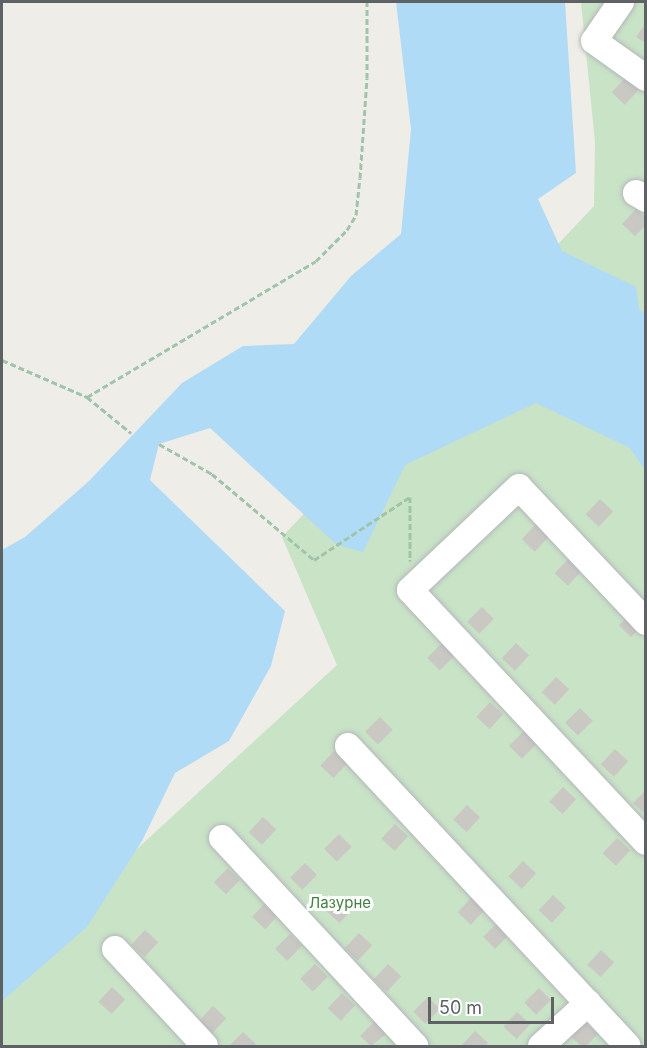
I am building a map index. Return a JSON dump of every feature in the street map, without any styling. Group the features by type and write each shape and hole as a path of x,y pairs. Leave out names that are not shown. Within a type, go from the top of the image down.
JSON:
{"street":[{"path":"621,2 594,41 645,78"},
{"path":"645,622 519,487 410,590 645,842"},
{"path":"348,746 628,1047"},
{"path":"222,838 415,1047"},
{"path":"115,949 205,1047"},
{"path":"541,1047 588,1003"}],"path":[{"path":"87,397 316,261 356,214 367,78 367,2"},
{"path":"2,360 87,397 131,433"},
{"path":"159,444 212,474 314,560 410,496 410,590"}],"green space":[{"name":"Лазурне","path":"581,2 645,2 645,1046 2,1046 2,973 337,665 282,537 594,206 595,142"}],"water":[{"path":"396,2 565,2 576,173 538,199 562,251 636,287 639,309 645,314 645,470 630,448 536,403 405,465 363,552 337,545 210,428 159,444 150,480 285,611 271,666 229,741 175,773 142,841 87,927 2,1001 2,550 25,537 88,482 182,383 243,346 294,344 351,276 401,234 411,129"}],"building":[{"path":"646,23 646,43 636,37"},
{"path":"626,77 639,89 625,105 612,92"},
{"path":"636,209 646,218 646,225 635,236 622,224"},
{"path":"600,499 613,511 599,527 586,514"},
{"path":"536,524 549,536 535,552 522,539"},
{"path":"569,558 582,570 568,586 555,573"},
{"path":"482,607 494,619 479,634 467,622"},
{"path":"633,611 645,623 631,637 619,625"},
{"path":"442,643 455,656 440,671 427,658"},
{"path":"516,643 529,655 515,671 502,658"},
{"path":"556,677 569,689 555,705 542,692"},
{"path":"490,702 503,714 490,729 476,717"},
{"path":"580,708 593,721 578,736 565,723"},
{"path":"380,717 393,730 378,745 365,732"},
{"path":"524,731 537,744 522,759 509,746"},
{"path":"615,749 628,761 614,777 601,764"},
{"path":"334,751 347,763 334,778 320,766"},
{"path":"563,787 576,799 563,814 549,802"},
{"path":"646,790 646,815 633,803"},
{"path":"467,805 480,817 467,832 453,820"},
{"path":"263,817 276,829 262,845 249,832"},
{"path":"395,824 408,836 395,851 381,839"},
{"path":"339,834 352,847 337,862 324,849"},
{"path":"617,838 630,850 616,866 603,853"},
{"path":"523,861 536,873 522,889 509,876"},
{"path":"305,863 317,875 302,890 290,878"},
{"path":"228,868 240,880 226,894 214,882"},
{"path":"553,895 566,907 552,923 539,910"},
{"path":"340,896 353,908 340,923 326,911"},
{"path":"472,897 485,909 471,925 458,912"},
{"path":"265,903 278,915 265,929 252,917"},
{"path":"498,922 510,934 495,949 483,937"},
{"path":"145,930 158,942 145,957 131,945"},
{"path":"359,933 372,945 358,961 345,948"},
{"path":"290,934 302,946 287,961 275,949"},
{"path":"601,950 614,962 601,977 587,965"},
{"path":"315,964 328,977 313,992 300,979"},
{"path":"388,964 401,976 387,992 374,979"},
{"path":"112,987 125,999 112,1014 98,1002"},
{"path":"539,988 551,1000 536,1015 524,1003"},
{"path":"342,993 355,1005 341,1021 328,1008"},
{"path":"428,997 440,1009 425,1024 413,1012"},
{"path":"213,1006 226,1018 213,1033 199,1021"},
{"path":"517,1012 530,1024 517,1039 503,1027"},
{"path":"375,1021 387,1033 371,1046 360,1036"},
{"path":"585,1022 598,1034 586,1046 581,1046 571,1037"},
{"path":"475,1031 488,1043 485,1046 461,1046"},
{"path":"243,1032 256,1044 229,1046"}]}
